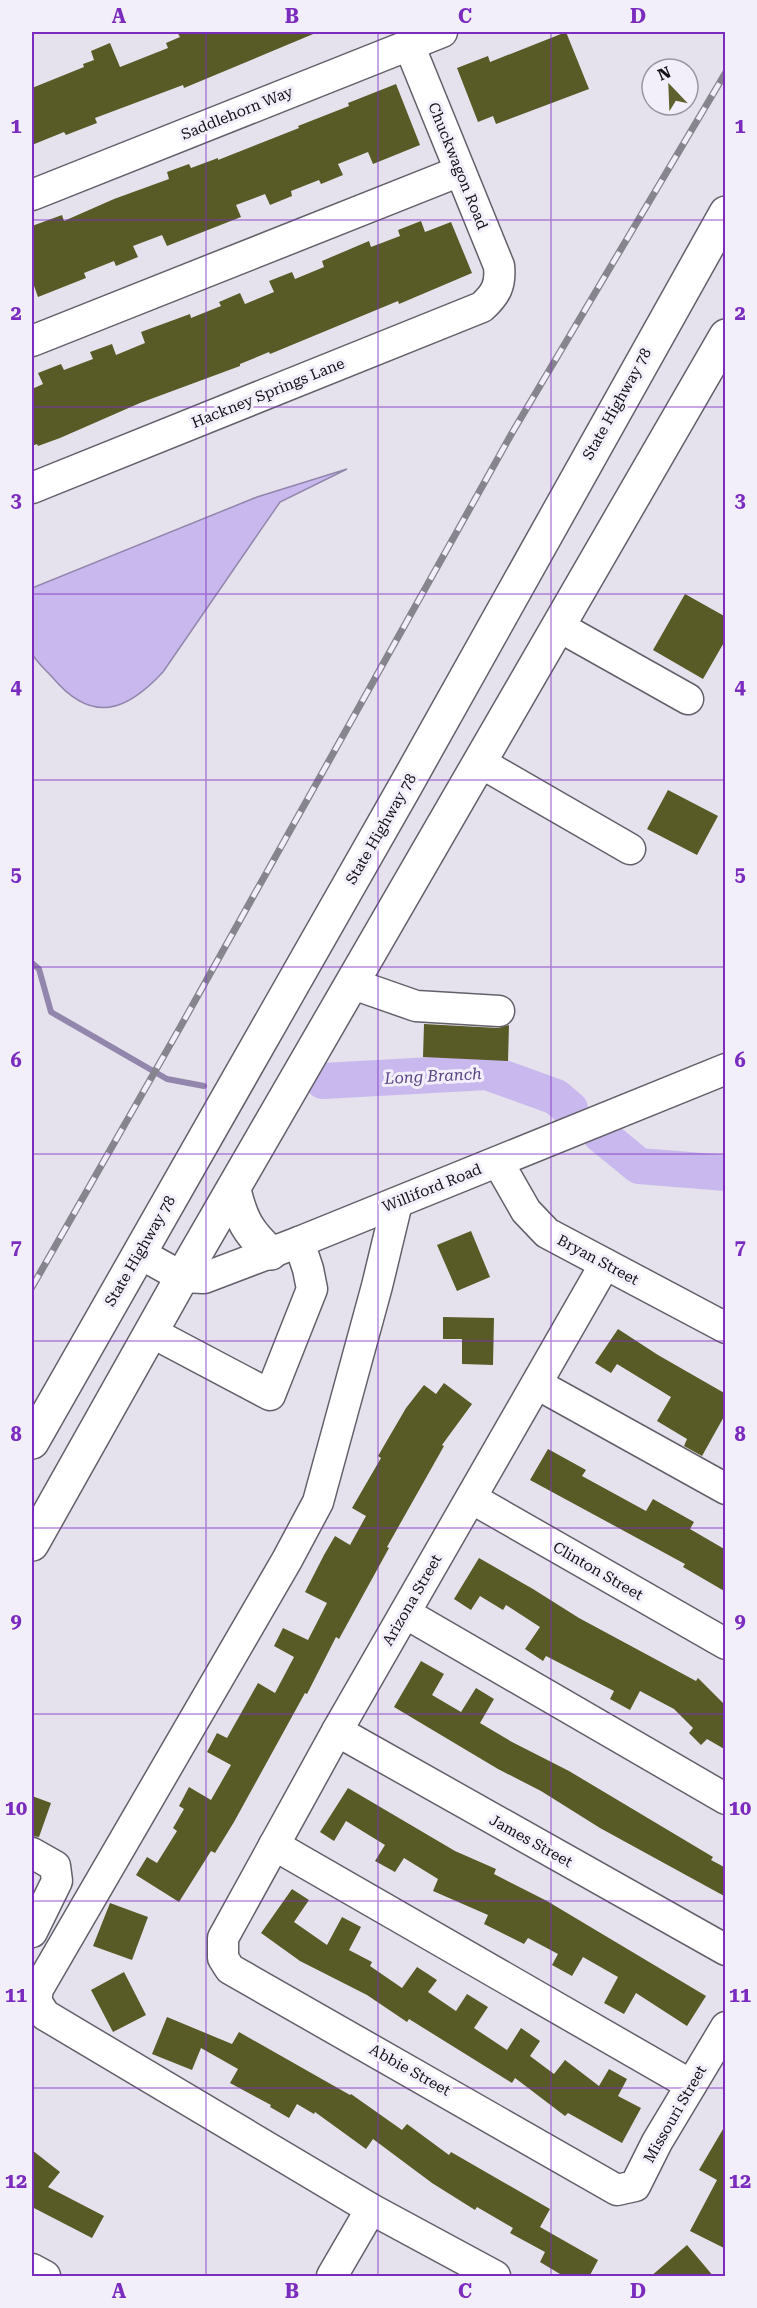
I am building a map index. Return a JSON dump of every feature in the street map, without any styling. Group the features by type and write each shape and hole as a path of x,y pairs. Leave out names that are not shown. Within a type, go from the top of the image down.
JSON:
{"main road":[{"name":"State Highway 78","path":"32,1442 412,774 726,213"},
{"path":"32,1544 182,1277 726,336"},
{"path":"234,1190 240,1214 246,1227 257,1240 285,1248"}],"street":[{"name":"Saddlehorn Way","path":"32,195 442,32"},
{"name":"Chuckwagon Road","path":"409,45 499,266 498,288"},
{"path":"32,341 460,171"},
{"name":"Hackney Springs Lane","path":"32,488 482,306 498,288"},
{"path":"558,626 688,699"},
{"path":"481,763 630,849"},
{"path":"353,984 416,1006 499,1011"},
{"name":"Williford Road","path":"182,1277 204,1278 285,1248 726,1069"},
{"name":"Bryan Street","path":"498,1162 526,1211 547,1233 726,1328"},
{"path":"397,1203 377,1286 318,1502 287,1560 38,1989 36,2001 45,2015 371,2209 495,2277"},
{"path":"151,1332 270,1395 312,1289 308,1269 285,1248"},
{"path":"139,1253 182,1277"},
{"name":"Arizona Street","path":"222,1938 337,1731 605,1264"},
{"path":"537,1384 726,1490"},
{"name":"Clinton Street","path":"471,1498 726,1644"},
{"path":"405,1613 726,1799"},
{"name":"James Street","path":"337,1731 726,1950"},
{"path":"274,1845 691,2085"},
{"path":"32,1853 55,1866 57,1881 32,1932"},
{"name":"Abbie Street","path":"222,1938 223,1958 230,1969 617,2190"},
{"name":"Missouri Street","path":"617,2190 635,2186 657,2142 726,2027"},
{"path":"332,2277 371,2209"},
{"path":"32,2269 45,2277"}],"shaded area":[{"path":"347,469 280,502 163,672 136,696 122,704 109,707 95,707 81,702 67,693 32,653 32,588 257,497"}],"building":[{"path":"177,32 318,32 184,88 183,85 95,118 97,123 66,135 64,132 32,145 32,88 84,67 83,64 94,60 91,51 110,43 120,67 168,48 166,43 180,37"},
{"path":"566,32 589,89 496,124 493,116 478,122 457,68 488,56 490,62"},
{"path":"396,84 420,145 373,164 368,152 338,164 343,175 321,184 319,180 291,191 292,196 270,205 265,194 236,205 241,217 167,246 162,235 133,246 138,257 116,266 114,261 84,273 86,278 38,297 32,280 32,226 62,215 64,221 114,199 169,179 167,172 189,164 191,168 218,158 218,160 299,128 298,126 349,106 348,103"},
{"path":"421,221 425,232 451,222 472,273 399,304 398,301 270,354 269,352 240,364 240,366 140,403 60,438 32,446 32,389 43,384 38,373 61,364 64,370 93,359 90,352 112,344 116,355 145,343 141,332 190,314 191,318 221,306 219,302 240,293 245,304 274,292 269,281 292,272 295,279 324,267 322,261 369,241 371,247 400,236 398,230"},
{"path":"685,594 726,617 726,639 703,679 653,650"},
{"path":"668,790 718,816 697,855 647,829"},
{"path":"424,1024 498,1028 509,1025 508,1061 423,1057"},
{"path":"471,1231 490,1277 457,1291 437,1245"},
{"path":"443,1317 494,1318 493,1365 462,1364 462,1339 443,1339"},
{"path":"618,1329 726,1394 726,1413 702,1456 684,1446 687,1439 657,1421 671,1397 617,1364 611,1373 595,1363"},
{"path":"444,1383 472,1404 442,1445 444,1446 387,1547 389,1548 339,1639 336,1637 307,1694 305,1693 234,1822 215,1853 211,1851 179,1902 136,1875 147,1857 157,1863 177,1831 173,1828 184,1809 179,1806 189,1787 211,1800 231,1765 207,1752 217,1733 227,1738 258,1683 275,1693 294,1657 274,1646 283,1628 308,1640 327,1603 305,1592 324,1555 335,1536 350,1545 366,1516 352,1508 381,1458 378,1456 406,1408 424,1385 436,1394"},
{"path":"548,1449 586,1470 582,1476 646,1511 653,1499 694,1522 690,1529 726,1550 726,1592 683,1567 685,1564 530,1480"},
{"path":"479,1558 579,1618 696,1681 698,1678 726,1706 726,1750 707,1739 701,1745 689,1733 693,1728 674,1709 640,1691 630,1710 610,1699 614,1691 546,1656 543,1661 525,1649 540,1627 506,1605 503,1610 480,1596 471,1610 454,1599"},
{"path":"421,1661 444,1674 432,1695 461,1712 476,1688 494,1699 480,1723 569,1771 713,1857 711,1860 726,1868 726,1897 600,1828 541,1791 498,1769 394,1707"},
{"path":"348,1788 455,1851 496,1869 494,1874 547,1901 706,1996 687,2026 636,1993 624,2014 604,2003 618,1977 583,1957 572,1976 552,1965 558,1954 528,1938 524,1944 484,1924 488,1915 433,1891 438,1879 404,1858 395,1872 375,1861 385,1845 346,1821 334,1841 320,1832"},
{"path":"32,1796 51,1803 39,1837 32,1836"},
{"path":"292,1889 309,1900 294,1922 327,1945 342,1917 361,1927 349,1950 372,1962 370,1966 402,1988 417,1967 437,1980 428,1992 456,2011 467,1994 488,2007 474,2028 507,2050 521,2028 540,2041 530,2056 554,2074 565,2060 599,2086 609,2069 627,2079 618,2096 641,2108 622,2143 568,2113 565,2116 515,2078 512,2083 409,2019 407,2022 367,1995 300,1961 261,1933"},
{"path":"110,1903 148,1917 132,1960 93,1946"},
{"path":"124,1972 146,2015 113,2032 91,1990"},
{"path":"167,2017 232,2044 239,2032 351,2094 402,2130 407,2124 449,2155 451,2152 550,2209 540,2227 598,2260 589,2277 565,2277 540,2262 545,2252 510,2233 513,2228 477,2207 475,2210 432,2183 373,2139 366,2149 315,2112 314,2114 297,2104 289,2118 270,2107 271,2105 230,2083 238,2069 201,2048 192,2070 152,2054"},
{"path":"726,2124 726,2249 690,2231 717,2180 699,2170"},
{"path":"32,2150 60,2172 48,2187 104,2216 92,2238 32,2207"},
{"path":"687,2245 714,2277 650,2277"}],"waterway":[{"name":"Long Branch","path":"32,963 39,969 51,1012 167,1079 204,1086"},
{"name":"Long Branch","path":"323,1081 487,1072 556,1097 570,1109"},
{"name":"Long Branch","path":"600,1134 639,1166 726,1173"}],"railway":[{"path":"32,1287 182,1024 512,433 726,72"}]}
